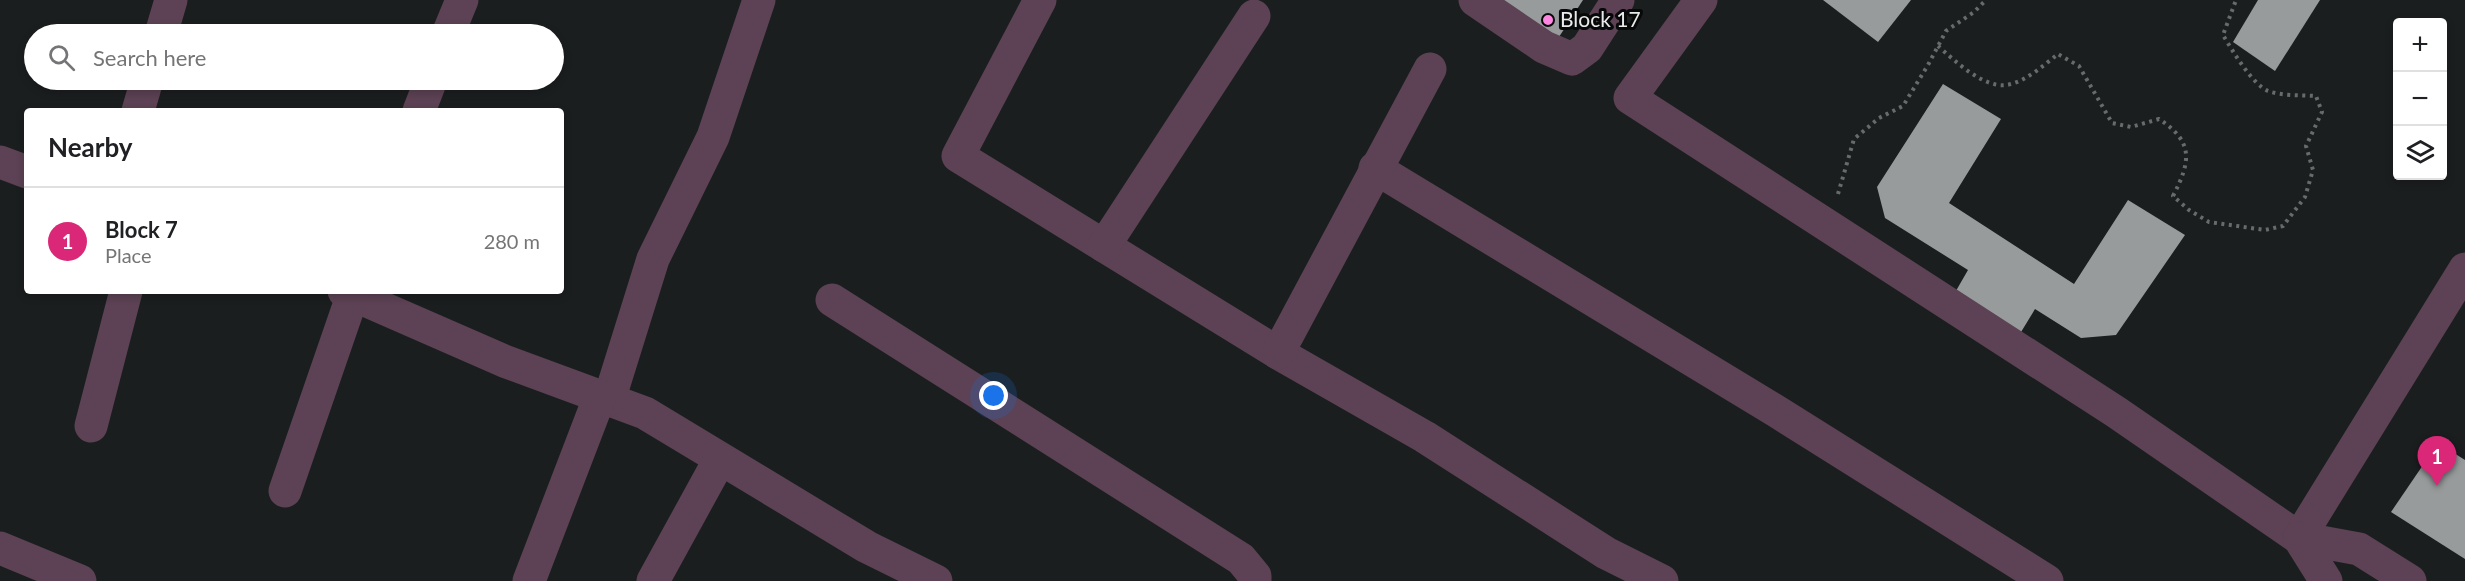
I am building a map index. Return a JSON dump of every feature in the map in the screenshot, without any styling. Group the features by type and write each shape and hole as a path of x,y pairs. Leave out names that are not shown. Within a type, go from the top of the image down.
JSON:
{"street":[{"path":"164,24 171,0"},
{"path":"452,24 462,0"},
{"path":"529,581 604,398 653,259 713,137 759,0"},
{"path":"1040,0 958,156 1278,353 1425,437 1606,553 1662,581"},
{"path":"1475,0 1544,47 1572,60 1587,48 1618,0"},
{"path":"1701,0 1630,98 2116,412 2299,538 2326,581"},
{"path":"1104,246 1254,16"},
{"path":"1278,353 1430,69"},
{"path":"139,108 144,90"},
{"path":"420,108 427,90"},
{"path":"0,162 24,171"},
{"path":"1375,168 1776,411 2047,581"},
{"path":"2299,538 2465,269"},
{"path":"91,426 125,294"},
{"path":"285,491 349,294"},
{"path":"354,294 504,362 645,413 867,548 936,581"},
{"path":"832,300 1241,559 1255,576 1255,581"},
{"path":"653,581 720,459"},
{"path":"2299,538 2359,549 2410,581"},
{"path":"0,548 80,581"}],"path":[{"path":"1828,226 1854,139 1879,118 1903,106 1946,31 1974,12 1986,0"},
{"path":"1938,46 1959,65 1983,80 2005,85 2028,76 2058,54 2069,60 2079,66 2089,80 2112,123 2131,127 2159,119 2177,131 2187,152 2182,179 2173,196 2189,210 2209,222 2265,230 2283,226 2305,197 2313,170 2306,146 2322,112 2316,96 2267,90 2241,65 2223,35 2236,0"}],"building":[{"name":"Block 17","path":"1494,0 1583,0 1557,40"},
{"path":"1823,0 1911,0 1878,42"},
{"path":"2258,0 2320,0 2275,71 2233,42"},
{"path":"1943,84 2001,119 1949,203 2074,284 2128,200 2185,235 2116,335 2081,338 2035,309 2018,337 1953,296 1968,270 1885,218 1877,187"},
{"path":"2438,443 2465,460 2465,559 2391,512"}],"place":[{"name":"Block 17","path":"1548,20"},
{"name":"Block 7","path":"2437,486"}]}
